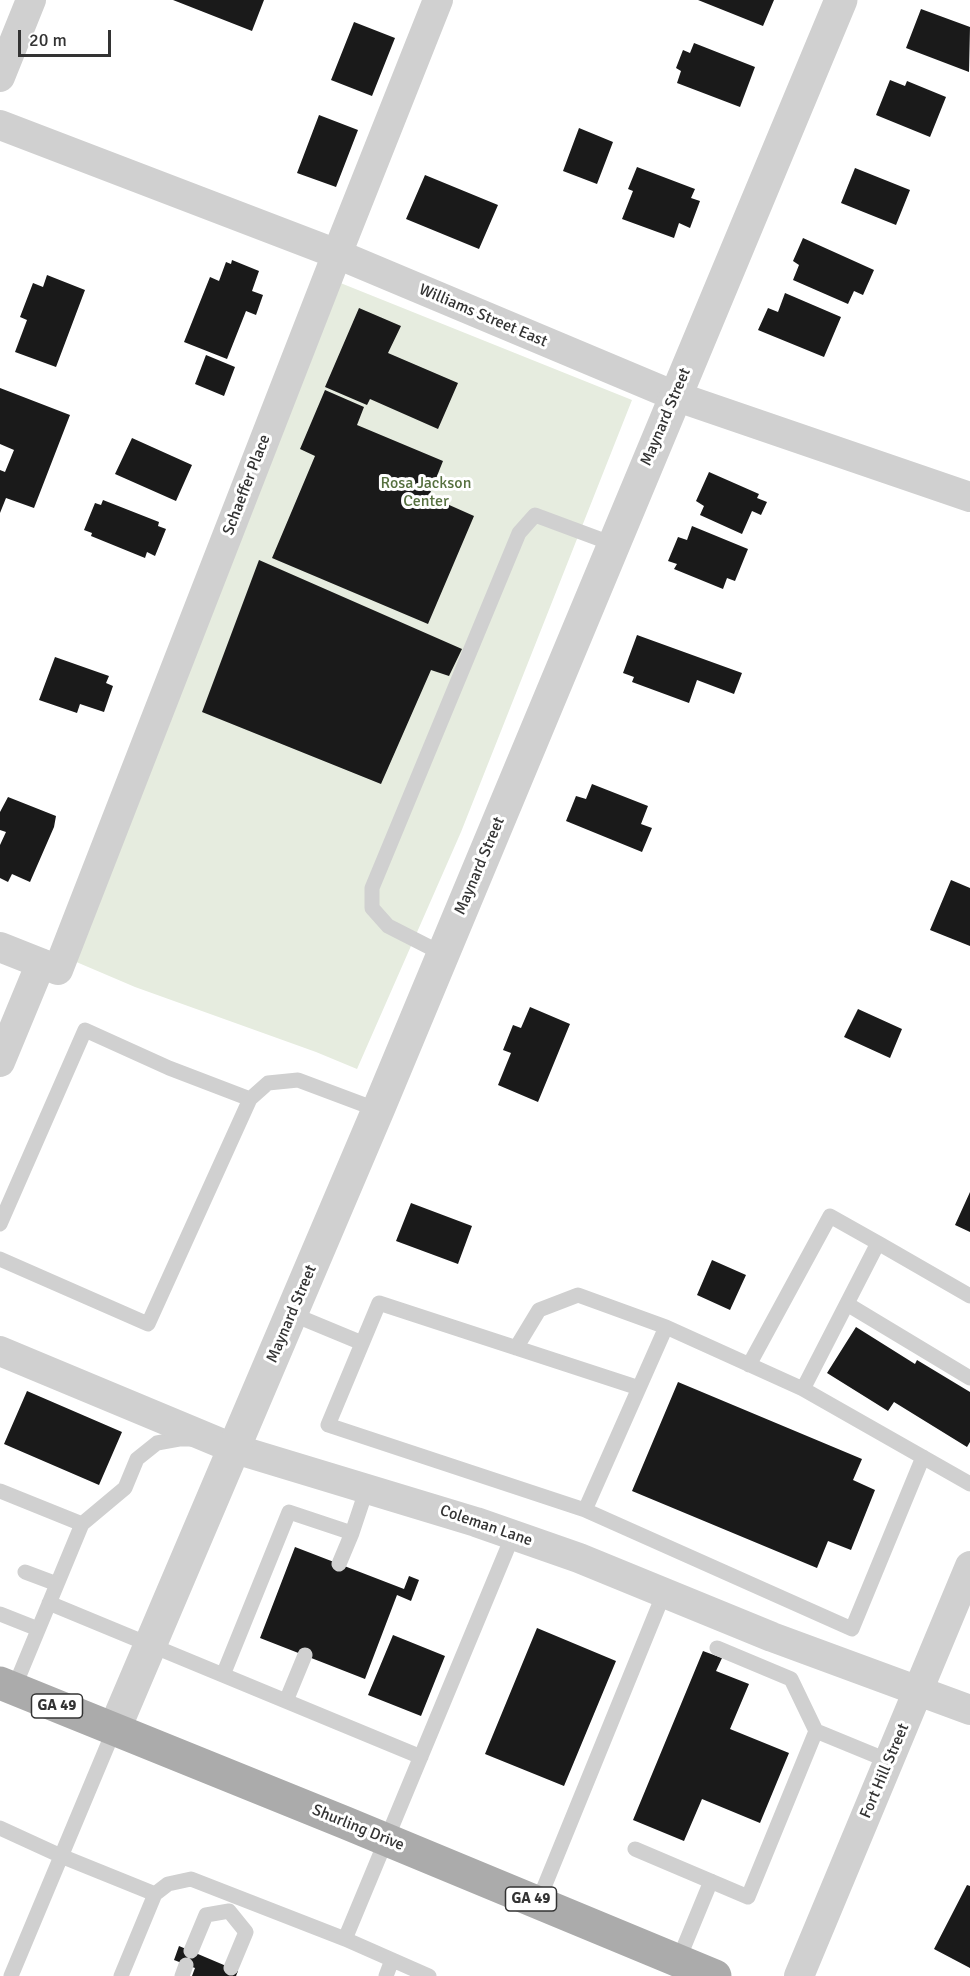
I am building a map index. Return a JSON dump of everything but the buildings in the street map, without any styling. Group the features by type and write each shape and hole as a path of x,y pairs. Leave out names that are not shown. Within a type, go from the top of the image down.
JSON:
{"main road":[{"name":"Shurling Drive","path":"7,1686 386,1839 715,1976"}],"street":[{"path":"0,77 31,0"},
{"name":"Schaeffer Place","path":"49,967 438,0"},
{"name":"Maynard Street","path":"114,1730 151,1644 224,1444 292,1314 842,0"},
{"name":"Williams Street East","path":"0,125 337,254 675,396 970,497"},
{"path":"0,947 49,967 0,1062"},
{"name":"Coleman Lane","path":"0,1351 224,1444 367,1488 579,1558 772,1637 970,1710"},
{"name":"Fort Hill Street","path":"799,1976 970,1566"}],"lane":[{"path":"443,954 388,926 372,908 372,888 519,533 535,515 613,544"},
{"path":"0,1224 85,1030 169,1068 250,1099"},
{"path":"0,1259 148,1324 250,1099 268,1083 298,1080 378,1110"},
{"path":"749,1365 830,1216 970,1296"},
{"path":"803,1389 878,1243"},
{"path":"516,1348 538,1310 579,1295 666,1327 803,1389 970,1484"},
{"path":"639,1389 379,1303 328,1425 585,1510 852,1629 923,1457"},
{"path":"847,1304 970,1378"},
{"path":"292,1314 362,1343"},
{"path":"585,1510 666,1327"},
{"path":"7,1686 38,1629 82,1524 125,1488 137,1459 157,1443 179,1439 224,1444"},
{"path":"339,1564 367,1488"},
{"path":"0,1491 82,1524"},
{"path":"223,1675 289,1512 352,1533"},
{"path":"345,1939 513,1535"},
{"path":"25,1572 57,1584"},
{"path":"538,1902 664,1593"},
{"path":"49,1603 421,1757"},
{"path":"0,1614 38,1629"},
{"path":"717,1648 791,1679 816,1731 889,1761"},
{"path":"286,1701 305,1655"},
{"path":"11,1976 114,1730"},
{"path":"634,1849 748,1897 816,1731"},
{"path":"0,1829 155,1894"},
{"path":"121,1976 155,1894 168,1884 191,1879 232,1904 345,1939 429,1976"},
{"path":"678,1961 711,1881"},
{"path":"186,1964 206,1915 232,1904"},
{"path":"231,1968 246,1932 232,1904"},
{"path":"386,1976 392,1960"}],"green space":[{"name":"Rosa Jackson Center","path":"338,282 632,400 461,832 357,1069 135,987 74,961"}]}
